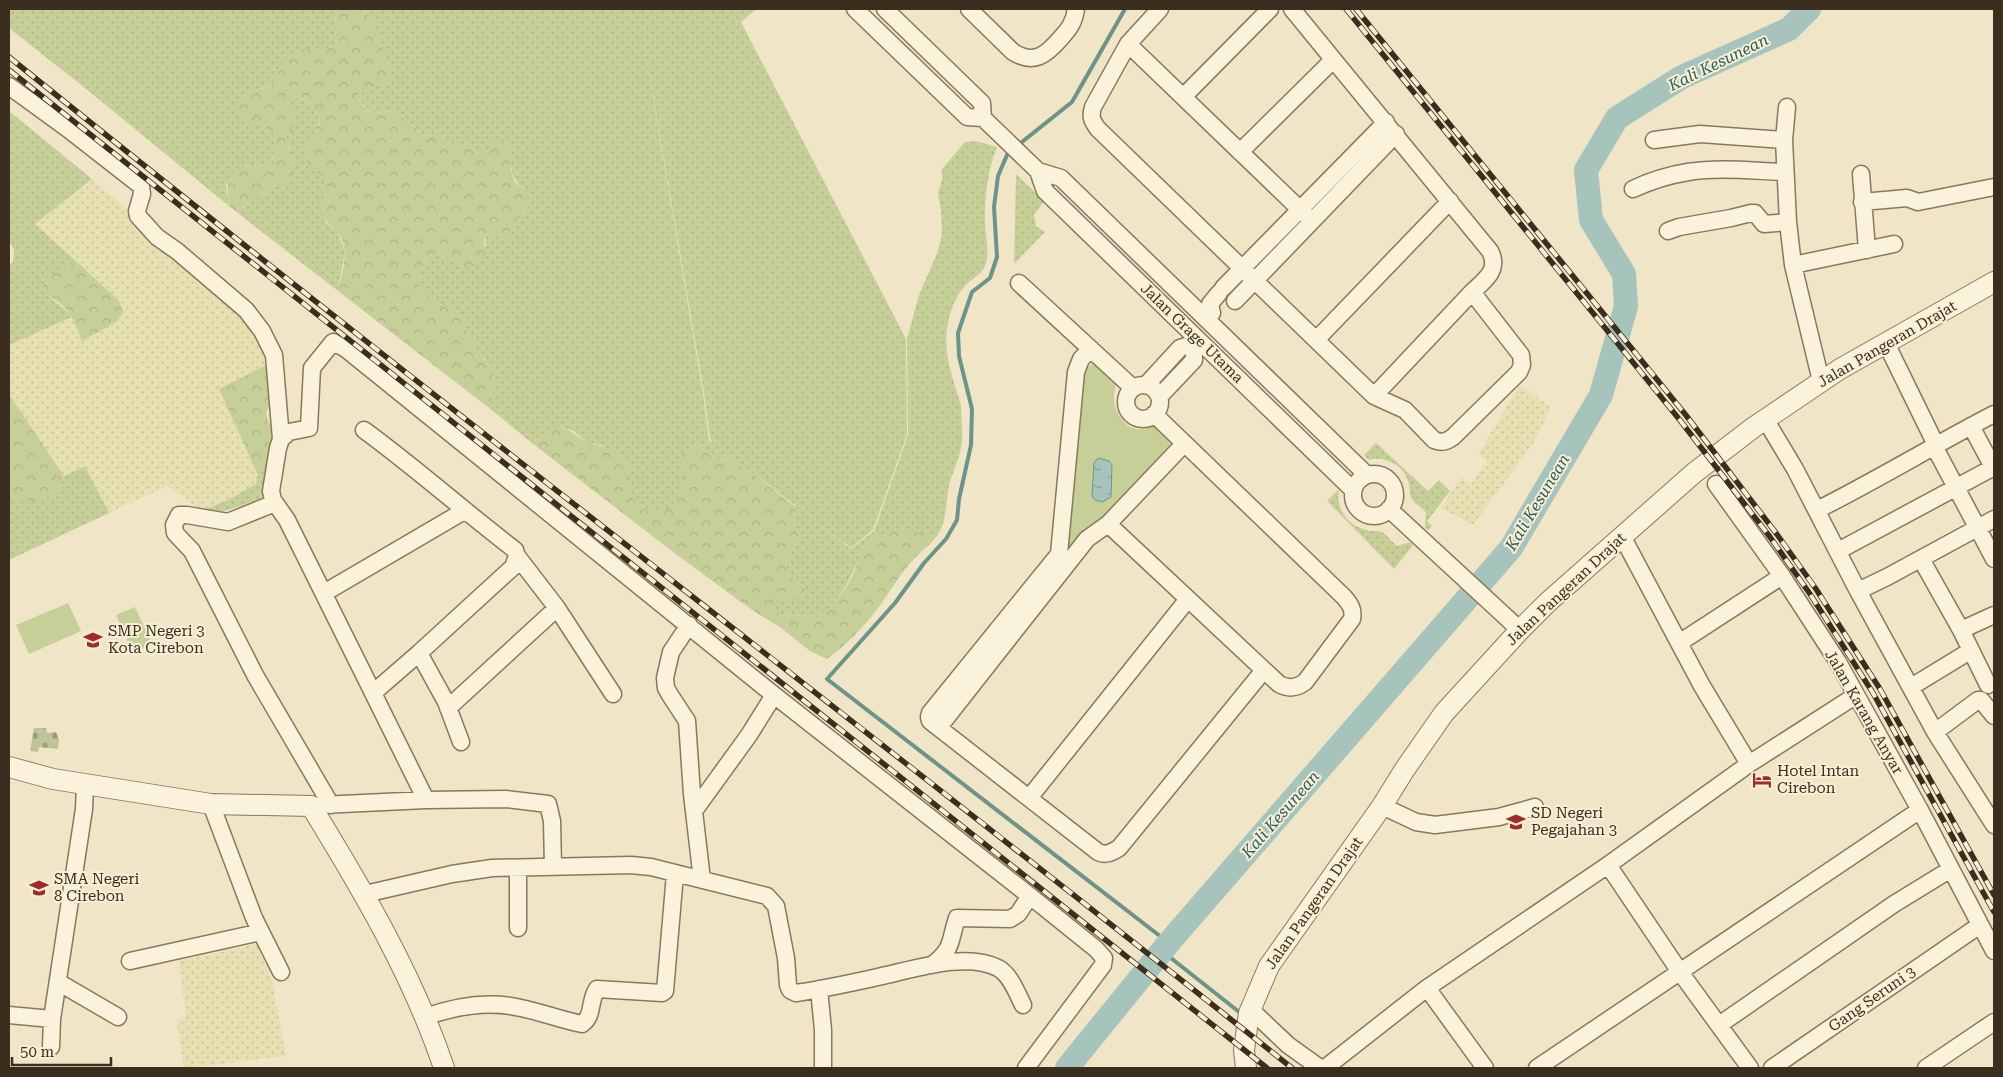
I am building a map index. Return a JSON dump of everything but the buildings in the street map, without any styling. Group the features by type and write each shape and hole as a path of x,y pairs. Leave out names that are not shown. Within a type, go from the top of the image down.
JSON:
{"street":[{"name":"Jalan Grage Utama","path":"855,9 967,117 983,118 1038,170 1061,178 1209,316 1367,476"},
{"name":"Jalan Grage Utama","path":"885,9 982,103 983,118"},
{"path":"970,9 1013,52 1022,57 1029,58 1039,57 1048,53 1072,26 1076,9"},
{"path":"1160,9 1128,44 1093,107 1092,121 1241,270 1374,396 1405,410 1434,440 1439,442 1447,442 1453,437 1519,372 1522,366 1521,355 1472,292"},
{"path":"1183,97 1270,9"},
{"path":"1292,9 1391,128 1495,259 1489,276 1374,396"},
{"path":"1128,44 1312,221"},
{"path":"1240,152 1333,60"},
{"path":"9,86 141,186 142,194 137,211 143,222 157,237 177,251 246,310 262,331 274,355 281,439 271,485 272,497 287,520 426,800"},
{"path":"1787,107 1784,140 1785,172 1793,265 1821,381"},
{"path":"1197,345 1180,348 1140,387 1128,394 1126,401 1127,409 1132,415 1148,418 1154,414 1158,409 1159,397 1194,360 1197,345 1209,316 1210,304 1221,291 1300,210 1391,128"},
{"path":"1209,316 1221,313 1233,303 1312,221 1391,128"},
{"path":"1654,140 1700,134 1784,140"},
{"path":"1632,189 1668,176 1688,172 1717,169 1785,172"},
{"name":"Jalan Grage Utama","path":"1038,170 1045,191 1197,345 1353,490"},
{"path":"1861,174 1867,250"},
{"path":"1862,202 1907,198 1918,202 1994,187"},
{"path":"1316,340 1450,201"},
{"path":"1668,231 1679,227 1751,213 1755,214 1764,224 1788,222"},
{"path":"1793,265 1894,244"},
{"path":"1019,282 1091,349 1140,387 1152,388 1159,397"},
{"name":"Jalan Pangeran Drajat","path":"1244,1067 1249,1017 1269,966 1382,806 1444,713 1520,630 1548,602 1694,473 1760,422 1821,381 1994,282"},
{"path":"281,439 289,432 309,428 312,368 333,342 336,342 689,624 774,695 1096,950 1104,958 1103,965 1026,1068"},
{"path":"1886,343 1935,446 1994,559"},
{"path":"1064,559 1076,372 1081,359 1091,349"},
{"path":"1108,524 1279,684 1285,687 1301,685 1349,624 1353,613 1344,596 1154,414"},
{"path":"1817,510 1850,494 1994,414"},
{"path":"1760,422 1795,469 1858,591 1936,732 1994,825"},
{"path":"1838,550 1994,468 1971,426"},
{"path":"364,430 396,453 464,511 515,550 517,556 557,608 613,694"},
{"path":"1184,444 1108,524 1064,559 930,712 928,717 930,721 1103,854 1120,848 1264,670"},
{"path":"1376,474 1384,477 1391,484 1394,492 1394,501 1389,509 1378,516 1364,514 1355,504 1353,490 1361,479 1376,474"},
{"name":"Jalan Karang Anyar","path":"1716,484 1782,576 1838,662 1951,869 1976,927 1994,951"},
{"path":"275,503 228,522 179,515 174,525 175,533 192,552 321,805 425,1017 444,1068"},
{"path":"1389,509 1520,630"},
{"path":"324,593 464,511"},
{"path":"1858,591 1994,519"},
{"path":"1622,536 1702,686 1749,764"},
{"path":"373,693 420,653 513,567 517,556"},
{"path":"1920,559 1961,630 1988,685"},
{"path":"1680,643 1782,576"},
{"path":"1029,798 1188,599"},
{"path":"448,708 557,608"},
{"path":"1961,630 1994,614"},
{"path":"689,624 671,652 665,678 666,688 687,721 702,880"},
{"path":"1911,687 1970,651"},
{"path":"420,653 448,708 461,742"},
{"path":"694,811 749,735 774,695"},
{"path":"1325,1068 1427,988 1608,865 1749,764 1855,696"},
{"path":"1936,732 1978,700 1981,700 1994,716"},
{"path":"9,767 53,779 211,804 321,805 426,800 506,799 548,804 551,816 553,866"},
{"path":"50,1046 52,1019 84,809 84,784"},
{"path":"211,804 254,918 281,972"},
{"path":"1382,806 1416,822 1436,826 1499,817 1536,807"},
{"path":"1537,1068 1920,810"},
{"path":"1608,865 1680,972 1750,1068"},
{"path":"365,894 460,873 492,868 641,866 767,896 773,900 778,915 786,958 788,985 790,990 796,993 932,965 966,961 984,962 1000,968 1010,981 1023,1005"},
{"path":"518,868 518,928"},
{"path":"1719,1025 1894,904 1951,869"},
{"path":"425,1017 451,1008 490,1004 519,1007 582,1024 589,1017 594,993 597,989 665,992 675,874"},
{"path":"932,965 944,956 949,949 957,918 1005,919 1015,917 1030,896"},
{"name":"Gang Seruni 3","path":"1772,1068 1976,927"},
{"path":"130,961 261,932"},
{"path":"58,982 118,1018"},
{"path":"1427,988 1485,1068"},
{"path":"819,989 823,1030 823,1068"},
{"path":"9,1015 52,1019"},
{"path":"1249,1017 1320,1068"},
{"path":"1926,1068 1994,1022"}],"shaded area":[{"path":"92,179 129,211 129,221 164,247 201,283 240,311 266,347 274,396 266,412 268,421 276,431 259,500 235,508 202,511 167,486 109,513 85,466 64,476 9,394 9,345 72,317 82,340 118,321 123,313 119,301 35,224"},
{"path":"1520,385 1551,407 1534,442 1473,525 1441,508 1461,477 1471,484 1487,461 1478,454"},
{"path":"257,944 272,981 286,1056 184,1068 176,1019 186,1017 179,961"}],"green space":[{"path":"9,9 343,9 338,11 334,22 337,46 296,53 282,64 274,84 252,92 251,127 264,127 275,134 273,164 226,184 229,206 9,28"},
{"path":"343,9 362,9 369,16 381,36 385,59 390,70 389,82 369,89 357,96 368,110 373,112 387,111 398,114 423,135 458,141 478,153 490,151 492,139 503,138 510,148 511,171 515,182 525,190 529,201 526,213 514,225 507,241 496,236 484,235 485,258 476,267 464,267 443,255 431,254 423,264 418,287 431,299 456,310 461,315 467,331 492,373 494,382 493,394 489,408 338,291 345,253 344,245 337,232 323,217 320,203 324,182 317,173 309,168 305,149 318,131 319,121 315,110 307,101 296,97 288,103 300,125 292,128 285,140 293,159 290,179 255,199 239,214 229,206 228,183 232,174 243,167 253,164 263,168 273,163 275,134 264,127 251,127 241,121 237,109 240,103 252,92 274,84 283,62 288,56 300,50 337,46 334,23 338,11"},
{"path":"362,9 638,9 756,9 741,22 906,339 907,435 873,530 851,548 819,524 851,549 874,531 908,435 907,339 919,295 938,251 942,234 938,193 942,180 942,169 965,142 976,141 997,147 989,173 986,199 987,260 982,271 960,292 951,310 948,323 946,337 947,352 961,405 962,442 949,485 943,524 930,544 925,534 864,546 846,586 824,612 815,619 790,614 781,615 772,609 787,599 801,596 806,589 791,576 785,565 800,536 795,522 796,506 730,456 723,460 701,448 692,446 682,455 682,485 676,503 668,510 660,512 650,511 638,506 634,499 629,469 603,446 586,442 573,431 562,427 550,429 532,443 489,408 493,394 494,382 492,373 467,331 461,315 456,310 431,299 418,287 423,264 431,254 443,255 464,267 486,246 484,235 500,234 509,230 526,213 525,190 513,176 510,148 478,153 452,140 423,135 398,114 387,111 373,112 363,105 357,96 369,88 389,82 389,75 375,27","holes":["638,9 704,393 710,439 713,443 709,440 703,393"]},
{"path":"295,97 309,103 318,116 318,131 305,149 317,172 324,179 325,186 321,201 326,222 338,233 345,251 338,291 239,214 255,199 290,179 291,150 285,140 293,122 288,103"},
{"path":"9,111 92,179 35,224 76,261 65,266 43,284 43,290 46,294 72,317 9,345 9,265 13,262 14,251 9,239"},
{"path":"1016,174 1044,201 1034,215 1036,226 1045,232 1014,264"},
{"path":"76,261 119,301 123,312 118,321 82,341 75,323 68,312 42,290 43,284 50,275"},
{"path":"270,363 274,396 266,412 268,421 276,431 267,467 258,475 219,389"},
{"path":"1092,364 1097,364 1118,382 1115,388 1114,401 1118,414 1126,425 1135,429 1144,429 1155,425 1169,440 1171,447 1104,517 1082,533 1067,551 1082,378 1084,371"},
{"path":"9,394 64,476 59,491 40,502 17,499 9,493"},
{"path":"562,427 585,441 619,453 629,467 635,501 646,510 662,511 671,508 676,502 680,494 682,455 692,446 701,448 723,460 730,456 796,507 795,522 800,536 785,565 791,576 806,589 801,596 788,599 773,609 781,615 790,614 815,619 821,615 832,605 846,587 853,575 862,550 876,537 892,532 918,532 925,534 930,544 908,566 868,621 827,659 810,651 781,628 752,610 673,552 532,443 550,429"},
{"path":"1376,443 1428,491 1439,480 1450,491 1427,521 1432,526 1428,530 1425,527 1426,513 1411,497 1407,477 1399,467 1382,459 1369,460 1364,455"},
{"path":"85,466 109,513 9,560 9,493 17,499 59,491 64,476"},
{"path":"267,467 264,495 259,500 215,514 202,511 230,499 256,484 258,475"},
{"path":"1339,489 1338,496 1341,510 1344,516 1354,525 1369,531 1382,532 1397,546 1410,542 1413,545 1394,569 1327,501"},
{"path":"68,603 81,631 29,654 16,625"},
{"path":"135,607 152,644 133,653 116,615"},
{"path":"34,728 46,728 47,733 56,732 59,739 58,749 39,747 38,752 30,751"}],"water":[{"path":"1098,458 1109,461 1112,465 1111,497 1102,502 1095,500 1092,496 1094,463"}],"waterway":[{"path":"1017,146 1072,102 1125,9"},
{"name":"Kali Kesunean","path":"1067,1068 1171,940 1511,548 1601,395 1626,306 1624,274 1591,220 1586,170 1617,118 1682,77 1789,29 1809,9"},
{"path":"1012,151 1007,155 998,176 994,207 997,257 990,278 972,292 958,333 959,356 972,409 971,445 959,499 957,520 946,539 924,563 895,603 827,679 1169,943"},
{"path":"1162,951 1243,1015"}],"railway":[{"path":"1346,9 1679,419 1770,537 1810,594 1873,693 1994,912"},
{"path":"1356,9 1685,414 1776,533 1816,589 1880,689 1994,895"},
{"path":"9,57 168,185 1292,1068"},
{"path":"9,70 1267,1068"}],"place":[{"name":"SMP Negeri 3 Kota Cirebon","path":"93,640"},
{"name":"Hotel Intan Cirebon","path":"1762,780"},
{"name":"SD Negeri Pegajahan 3","path":"1516,822"},
{"name":"SMA Negeri 8 Cirebon","path":"39,888"}]}
